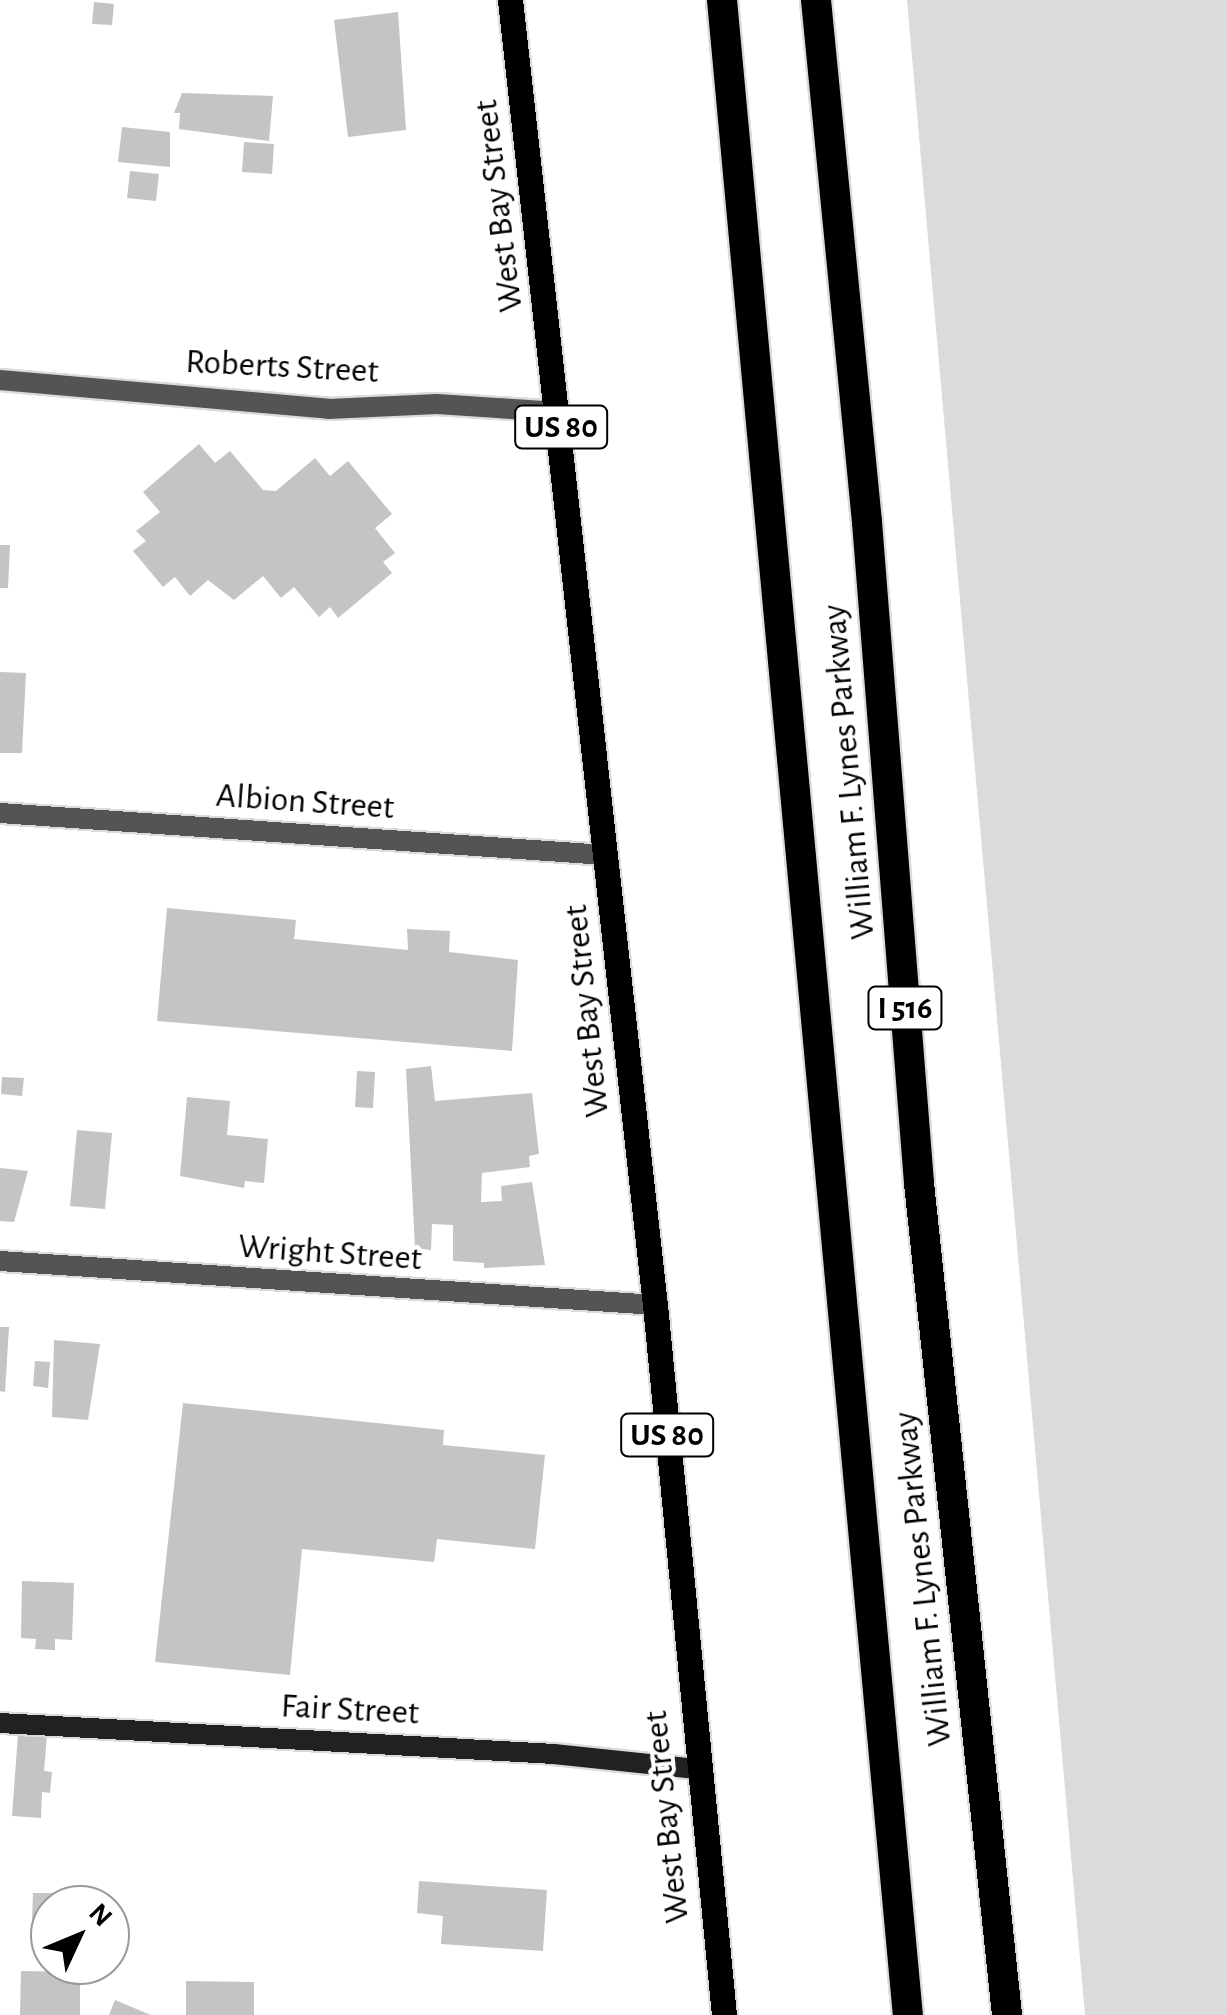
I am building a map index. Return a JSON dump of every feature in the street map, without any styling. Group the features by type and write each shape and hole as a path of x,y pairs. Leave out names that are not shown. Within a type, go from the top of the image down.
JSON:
{"highway":[{"name":"William F. Lynes Parkway","path":"722,0 908,2015"},
{"name":"William F. Lynes Parkway","path":"816,0 867,522 919,1183 1007,2015"}],"main road":[{"name":"West Bay Street","path":"510,0 560,412 655,1305 696,1768 724,2015"}],"street":[{"name":"Roberts Street","path":"0,380 329,409 438,404 560,412"},
{"name":"Albion Street","path":"0,812 606,855"},
{"name":"Wright Street","path":"0,1262 655,1305"},
{"name":"Fair Street","path":"0,1723 554,1754 696,1768"}],"shaded area":[{"path":"907,0 1227,0 1227,2015 1085,2015"}],"building":[{"path":"94,2 114,4 112,25 92,24"},
{"path":"398,12 406,130 348,137 334,20"},
{"path":"182,93 273,96 269,141 179,129 180,113 174,113"},
{"path":"122,127 170,132 170,167 118,162"},
{"path":"244,142 274,144 272,174 242,172"},
{"path":"130,171 159,174 156,201 127,198"},
{"path":"199,444 215,463 230,451 263,490 276,491 315,458 330,476 348,461 392,514 375,528 395,553 383,562 392,573 338,618 330,607 319,617 294,587 281,598 263,576 234,600 208,580 190,596 175,577 163,587 133,551 146,541 136,531 160,512 143,492"},
{"path":"0,545 10,545 8,588 0,588"},
{"path":"0,672 26,673 22,753 0,753"},
{"path":"167,908 296,920 294,939 408,950 407,929 450,931 449,952 518,960 512,1051 157,1021"},
{"path":"431,1066 435,1101 532,1093 539,1154 529,1156 530,1167 482,1173 481,1202 502,1201 501,1186 532,1182 545,1265 484,1268 484,1263 453,1261 453,1225 432,1224 431,1250 415,1248 406,1069"},
{"path":"357,1071 375,1072 373,1108 355,1107"},
{"path":"2,1077 24,1078 22,1096 1,1094"},
{"path":"187,1097 230,1101 227,1135 268,1139 264,1183 245,1181 244,1188 180,1176"},
{"path":"77,1130 112,1133 105,1209 70,1206"},
{"path":"0,1168 28,1171 14,1222 0,1221"},
{"path":"0,1327 9,1327 5,1392 0,1391"},
{"path":"54,1340 100,1344 88,1420 52,1417"},
{"path":"35,1361 50,1362 48,1388 33,1386"},
{"path":"183,1403 444,1430 443,1445 545,1455 535,1549 437,1539 434,1562 302,1549 290,1675 155,1662"},
{"path":"22,1581 74,1583 72,1640 55,1639 55,1650 35,1649 36,1639 21,1638"},
{"path":"18,1734 47,1735 44,1771 52,1772 50,1793 42,1792 41,1818 12,1816"},
{"path":"419,1881 547,1890 543,1951 441,1944 443,1916 417,1913"},
{"path":"21,1971 30,1971 30,1985 80,1985 80,2015 20,2015"},
{"path":"186,1981 254,1982 254,2015 186,2015"},
{"path":"115,2000 151,2015 109,2015"}]}
